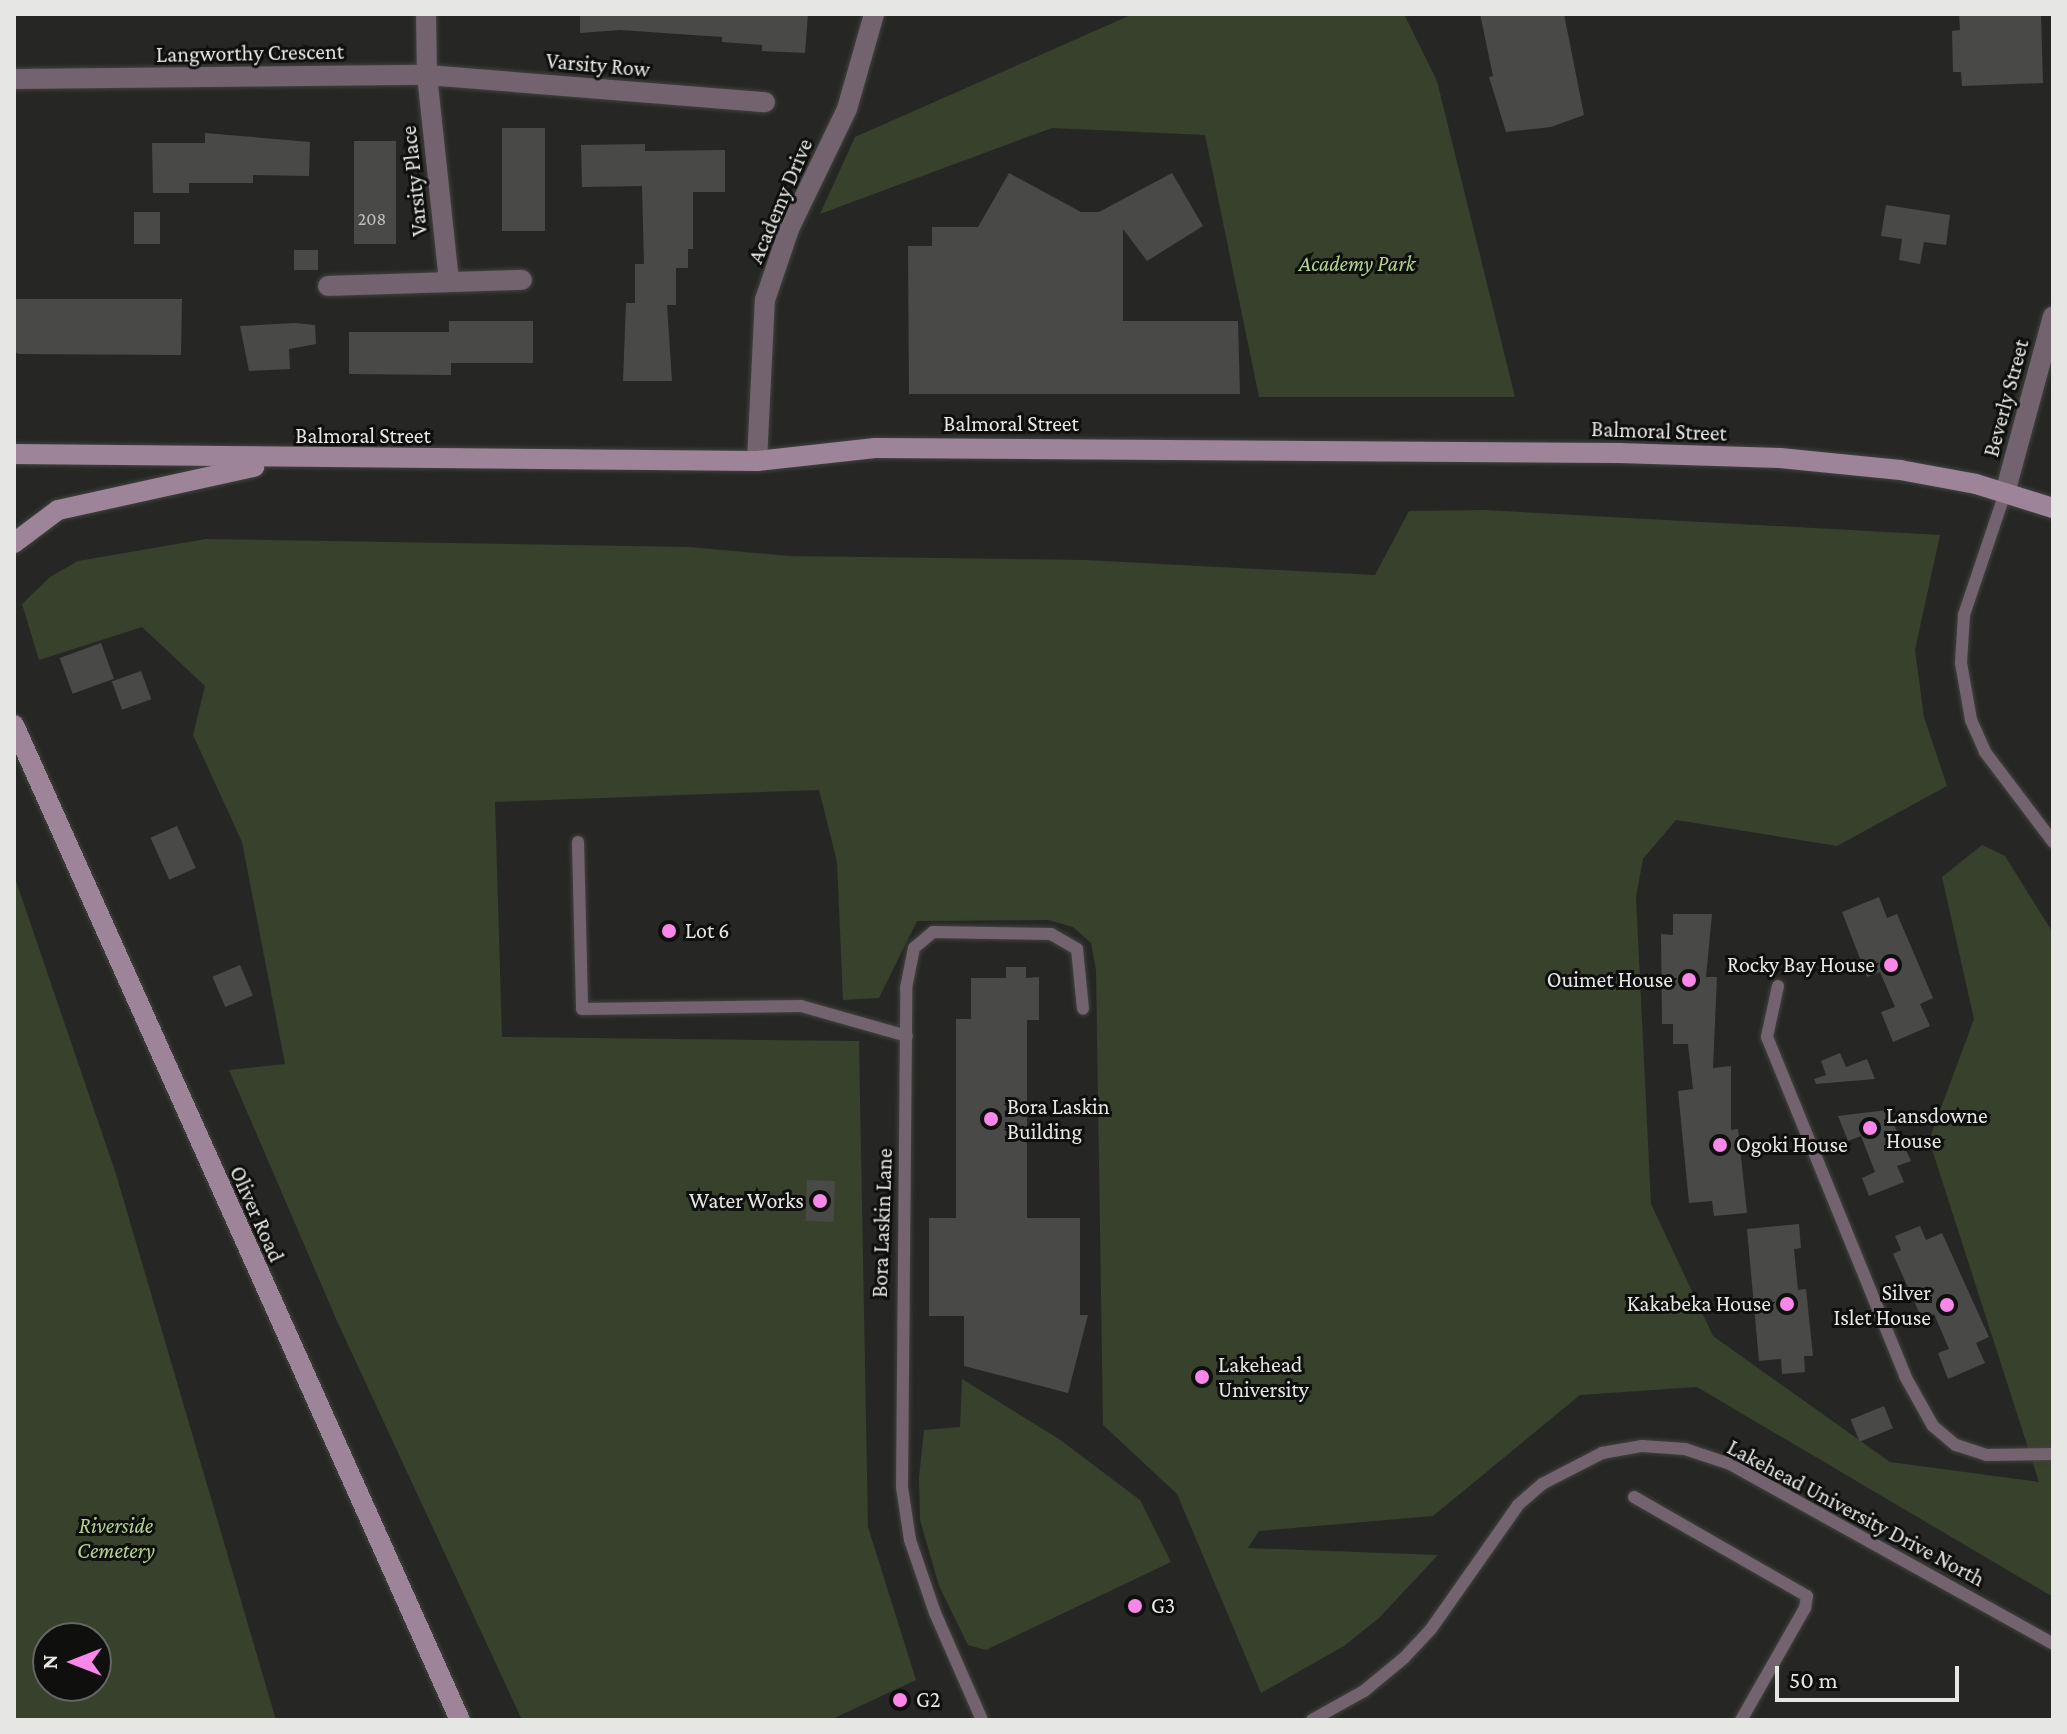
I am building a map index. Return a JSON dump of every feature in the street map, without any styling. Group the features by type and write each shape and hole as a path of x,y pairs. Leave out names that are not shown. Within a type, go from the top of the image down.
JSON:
{"main road":[{"name":"Balmoral Street","path":"14,454 286,460 757,461 875,448 1619,453 1780,458 1900,470 2005,493 2053,508"},
{"path":"14,543 58,510 286,460"},
{"name":"Oliver Road","path":"14,725 460,1720"}],"street":[{"path":"426,14 427,75"},
{"name":"Academy Drive","path":"757,461 765,300 789,229 847,109 874,14"},
{"name":"Langworthy Crescent","path":"14,79 427,75"},
{"name":"Varsity Row","path":"427,75 765,102"},
{"name":"Varsity Place","path":"427,75 449,282"},
{"path":"328,286 522,280"},
{"name":"Beverly Street","path":"2005,493 2053,316"}],"lane":[{"path":"2005,493 1964,615 1965,692 1985,752 2053,842"},
{"path":"578,842 582,1009 801,1006 907,1036"},
{"name":"Bora Laskin Lane","path":"982,1720 935,1613 910,1540 902,1487 900,1322 906,988 914,948 933,932 1051,934 1077,949 1083,1009"},
{"path":"1778,986 1767,1037 1905,1376 1933,1426 1956,1445 1986,1455 2053,1454"},
{"name":"Lakehead University Drive North","path":"1312,1720 1364,1691 1404,1658 1447,1607 1500,1528 1542,1484 1602,1453 1642,1446 1685,1449 1730,1464 2053,1644"},
{"path":"1634,1497 1807,1596 1805,1608 1741,1720"}],"green space":[{"name":"Academy Park","path":"1133,14 1404,14 1437,81 1515,397 1259,397 1205,135 1052,128 820,214 855,137"},
{"name":"Lakehead University","path":"1484,510 1940,535 1915,650 1924,717 1947,786 1837,846 1676,820 1643,859 1636,897 1651,1204 1713,1336 1890,1462 2039,1482 1929,1140 1974,1019 1942,877 1982,845 2005,856 2053,933 2053,1597 1697,1387 1580,1395 1433,1516 1259,1531 1248,1548 1438,1555 1379,1618 1344,1646 1261,1693 1177,1494 1103,1425 1096,970 1091,943 1073,927 1048,920 917,921 879,998 843,1000 837,862 819,790 495,802 502,1037 859,1041 868,1527 916,1680 830,1720 522,1720 337,1321 229,1070 285,1064 242,842 193,735 205,686 142,627 39,660 22,604 50,577 78,561 206,539 689,547 789,556 1084,560 1375,575 1409,511"},
{"name":"Riverside Cemetery","path":"14,875 116,1174 276,1720 14,1720"},
{"path":"962,1379 1059,1439 1140,1500 1171,1562 986,1650 968,1645 939,1586 920,1520 919,1477 924,1430 960,1427"}],"building":[{"path":"580,14 808,14 805,53 762,51 762,45 722,42 722,37 620,30 580,33"},
{"path":"1480,14 1564,14 1584,115 1551,127 1506,132 1489,77 1493,76"},
{"path":"1959,14 2041,14 2043,83 1962,86 1961,72 1953,72 1952,31 1960,30"},
{"path":"502,128 545,128 545,231 502,231"},
{"path":"205,133 310,142 309,176 253,175 253,183 189,183 189,193 153,193 152,143 205,143"},
{"path":"354,141 396,141 396,244 354,244"},
{"path":"645,144 645,151 725,150 725,192 693,192 693,249 688,249 688,268 676,268 676,305 667,305 672,381 623,381 626,303 635,303 635,264 644,264 642,186 582,187 581,145"},
{"path":"1009,173 1081,212 1099,212 1172,173 1203,226 1147,261 1123,229 1123,321 1238,321 1240,394 909,394 908,246 932,246 932,227 978,227"},
{"path":"1886,205 1950,215 1946,245 1924,242 1920,264 1899,260 1902,239 1881,236"},
{"path":"134,212 160,212 160,244 134,244"},
{"path":"294,250 318,250 318,270 294,270"},
{"path":"14,299 182,299 181,355 19,354 14,352"},
{"path":"449,321 533,321 533,363 451,363 451,375 349,374 349,332 449,332"},
{"path":"315,325 316,344 289,349 290,369 249,371 240,326"},
{"path":"101,643 114,679 73,694 60,658"},
{"path":"141,671 151,699 122,710 112,682"},
{"path":"177,826 196,868 169,880 151,838"},
{"name":"Rocky Bay House","path":"1879,897 1887,918 1897,914 1933,998 1920,1004 1930,1026 1893,1042 1881,1012 1895,1007 1880,972 1867,977 1842,912"},
{"path":"1673,914 1712,914 1706,977 1717,977 1713,1068 1731,1066 1731,1130 1738,1129 1747,1213 1714,1216 1712,1201 1689,1203 1678,1091 1693,1089 1688,1044 1673,1044 1673,1024 1662,1024 1661,934 1673,935"},
{"path":"240,965 253,995 225,1007 212,977"},
{"name":"Bora Laskin Building","path":"1006,967 1026,967 1026,978 1039,977 1039,1020 1027,1020 1027,1218 1080,1218 1080,1315 1088,1315 1068,1393 964,1366 964,1316 929,1316 929,1218 956,1218 956,1019 971,1019 971,978 1006,978"},
{"path":"1840,1053 1846,1067 1867,1059 1875,1079 1816,1084 1814,1079 1826,1075 1821,1061"},
{"path":"1887,1110 1911,1161 1897,1166 1904,1182 1869,1196 1862,1178 1875,1172 1861,1136 1848,1141 1838,1116"},
{"name":"Water Works","path":"807,1180 835,1181 834,1222 806,1221"},
{"name":"Kakabeka House","path":"1799,1224 1801,1248 1794,1249 1798,1290 1806,1289 1813,1356 1804,1356 1805,1372 1782,1374 1781,1359 1759,1361 1747,1229"},
{"name":"Silver Islet House","path":"1920,1226 1926,1240 1942,1233 1989,1337 1976,1343 1985,1363 1948,1379 1938,1353 1949,1349 1934,1314 1922,1319 1893,1254 1901,1250 1895,1236"},
{"path":"1884,1406 1893,1428 1860,1442 1851,1419"}],"place":[{"name":"Lot 6","path":"669,931"},
{"name":"Rocky Bay House","path":"1891,965"},
{"name":"Ouimet House","path":"1689,980"},
{"name":"Bora Laskin Building","path":"991,1119"},
{"name":"Lansdowne House","path":"1870,1128"},
{"name":"Ogoki House","path":"1720,1145"},
{"name":"Water Works","path":"820,1201"},
{"name":"Kakabeka House","path":"1787,1304"},
{"name":"Silver Islet House","path":"1947,1305"},
{"name":"Lakehead University","path":"1202,1377"},
{"name":"G3","path":"1135,1606"},
{"name":"G2","path":"900,1700"}]}
